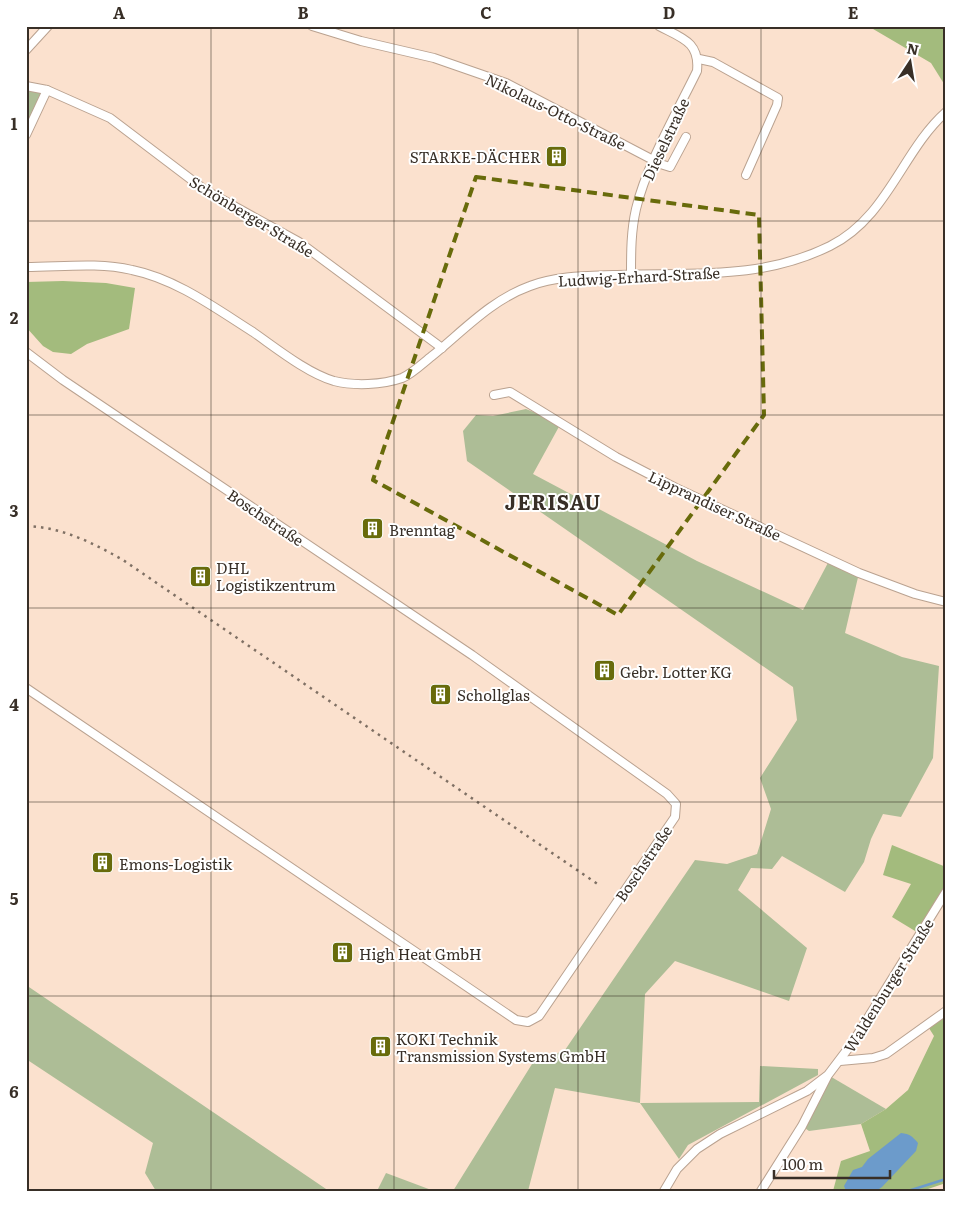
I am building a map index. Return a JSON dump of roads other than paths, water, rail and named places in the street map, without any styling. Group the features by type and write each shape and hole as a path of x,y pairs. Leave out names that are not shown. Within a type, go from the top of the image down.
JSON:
{"street":[{"path":"26,50 48,26"},
{"name":"Nikolaus-Otto-Straße","path":"312,26 361,41 434,58 506,83 654,161"},
{"path":"659,26 694,47 698,59 713,62 778,98 777,105 746,175"},
{"name":"Dieselstraße","path":"631,274 631,240 636,209 654,161 697,71 698,59"},
{"name":"Schönberger Straße","path":"26,86 47,90 110,118 205,190 299,242 442,348"},
{"path":"26,135 47,90"},
{"name":"Ludwig-Erhard-Straße","path":"26,268 87,266 131,269 165,280 211,305 300,363 334,380 364,384 403,378 496,302 530,286 564,277 742,272 787,264 832,245 872,212 888,192 934,122 946,112"},
{"path":"654,161 670,167 686,137"},
{"name":"Boschstraße","path":"26,352 63,380 472,655 667,794 676,804 675,817 539,1016 528,1022 516,1020 26,688"},
{"name":"Lipprandiser Straße","path":"494,395 510,392 616,457 859,573 915,594 946,602"},
{"name":"Waldenburger Straße","path":"664,1191 677,1169 697,1149 720,1134 807,1091 828,1075 840,1061 946,892"},
{"path":"840,1061 873,1058 886,1054 946,1011"},
{"name":"Waldenburger Straße","path":"761,1191 802,1126 828,1075"}],"water":[{"path":"901,1133 911,1136 918,1143 916,1151 882,1187 876,1191 846,1191 844,1186 853,1170 862,1167 868,1159"}],"waterway":[{"path":"908,1191 946,1179"}],"railway":[{"path":"26,526 52,529 77,537 123,560 599,885"}],"place":[{"name":"STARKE-DÄCHER","path":"557,156"},
{"name":"Brenntag","path":"373,529"},
{"name":"DHL Logistikzentrum","path":"200,576"},
{"name":"Gebr. Lotter KG","path":"604,671"},
{"name":"Schollglas","path":"441,694"},
{"name":"Emons-Logistik","path":"103,863"},
{"name":"High Heat GmbH","path":"343,953"},
{"name":"KOKI Technik Transmission Systems GmbH","path":"380,1047"}],"district":[{"name":"JERISAU","path":"553,501"}]}
